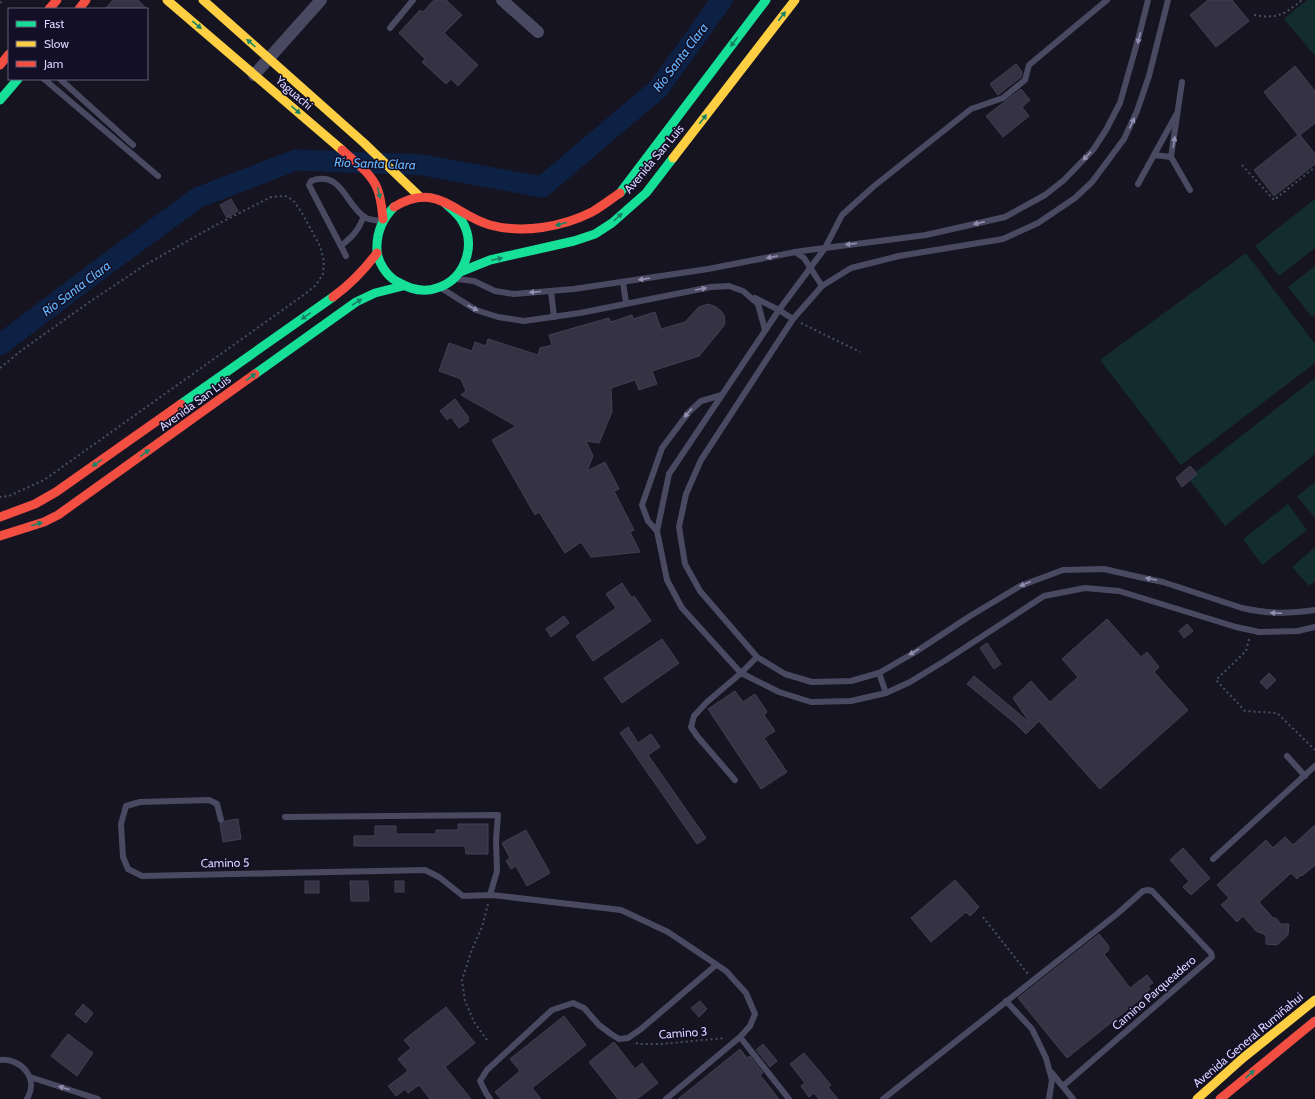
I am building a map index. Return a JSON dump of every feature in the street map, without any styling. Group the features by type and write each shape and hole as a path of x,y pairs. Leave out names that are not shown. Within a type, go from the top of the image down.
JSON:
{"main road":[{"path":"50,8 57,0"},
{"path":"80,8 86,0"},
{"name":"Yaguachi","path":"167,0 332,141 372,178 377,186 380,197 382,220"},
{"name":"Yaguachi","path":"203,0 364,143 420,197"},
{"name":"Avenida San Luis","path":"445,203 480,221 511,228 543,228 565,223 586,215 605,204 622,190 766,0"},
{"name":"Avenida San Luis","path":"460,272 490,260 574,241 594,234 612,223 646,192 795,0"},
{"path":"0,65 8,55"},
{"path":"0,100 17,80"},
{"path":"420,197 433,198 445,203 454,209 462,218 467,228 470,240 466,262 454,279 440,288 415,290 403,286 391,278 382,266 377,253 376,237 382,220 393,208 406,200 420,197"},
{"name":"Avenida San Luis","path":"0,517 35,504 56,492 347,287 361,273 377,253"},
{"name":"Avenida San Luis","path":"0,536 44,522 58,515 356,302 375,293 403,286"},
{"name":"Avenida General Rumiñahui","path":"1197,1099 1243,1058 1315,1000"},
{"path":"1220,1099 1315,1020"}],"street":[{"path":"254,74 321,0"},
{"path":"502,0 538,32"}],"lane":[{"path":"390,28 413,0"},
{"path":"1107,0 1029,65 1025,80 1002,98 971,109 873,187 842,215 825,248 765,330 669,474 657,531 667,580 682,608 741,673 779,692 811,702 851,701 886,693 910,682 946,660 1044,596 1085,588 1119,591 1236,627 1259,632 1298,631 1315,627"},
{"path":"454,279 474,281 501,293 514,294 574,289 708,269 795,252 926,235 1005,217 1045,195 1064,180 1093,150 1106,130 1120,103 1148,0"},
{"path":"1168,0 1149,76 1137,111 1124,139 1092,182 1075,198 1038,223 1003,239 899,256 851,268 822,286 793,319 701,460 686,494 679,527 685,564 700,591 757,657 785,674 812,682 852,681 879,673 917,651 970,616 1020,586 1063,570 1104,569 1163,582 1242,608 1263,612 1284,614 1315,610"},
{"path":"45,80 158,176"},
{"path":"61,80 133,145"},
{"path":"1182,82 1171,157 1190,190"},
{"path":"1138,184 1178,110"},
{"path":"1154,155 1171,157"},
{"path":"346,256 309,185 311,181 317,178 333,182 340,187 359,212 367,219 382,220"},
{"path":"341,246 354,236 364,216"},
{"path":"795,252 804,258 822,286"},
{"path":"624,282 626,303"},
{"path":"440,288 476,310 498,317 524,321 554,317 711,287 729,286 743,291 793,319"},
{"path":"551,291 554,317"},
{"path":"743,291 758,304 765,330"},
{"path":"657,531 648,521 642,505 662,448 689,412 701,401 722,396"},
{"path":"735,780 697,736 692,727 694,716 706,702 741,673 757,657"},
{"path":"879,673 886,693"},
{"path":"1287,756 1305,776"},
{"path":"1213,859 1315,766"},
{"name":"Camino 5","path":"221,820 217,804 209,800 140,802 126,806 121,824 123,857 128,868 142,876 425,870 439,877 463,896 491,895"},
{"path":"285,817 498,815 497,870 491,895 621,910 668,932 726,971 746,994 755,1014 750,1026 740,1037 666,1099"},
{"name":"Camino Parqueadero","path":"1032,980 1117,914 1143,891 1148,890 1152,890 1211,953 1212,957 1063,1086"},
{"path":"490,1099 480,1080 487,1070 552,1010 573,1003 584,1008 593,1019 610,1034 619,1039 628,1038 641,1029 716,965"},
{"path":"883,1099 1032,980"},
{"path":"1006,1001 1032,1029 1046,1058 1052,1080 1049,1099"},
{"path":"740,1037 789,1099"},
{"path":"0,1054 2,1060 16,1062 24,1068 30,1076 31,1087 27,1099"},
{"path":"1050,1071 1073,1099"},
{"path":"30,1076 98,1099"}],"path":[{"path":"0,3 3,0"},
{"path":"1254,15 1265,17 1280,16 1302,0"},
{"path":"1242,165 1274,200 1315,166"},
{"path":"0,368 76,312 145,265 267,198 280,195 289,197 293,200 320,246 324,261 323,274 316,285 305,294 44,480 9,496 0,497"},
{"path":"793,319 860,352"},
{"path":"1251,630 1246,651 1216,680 1245,712 1278,713 1315,750"},
{"path":"487,1040 474,1022 468,1008 465,1000 462,980 471,952 482,927 491,895"},
{"path":"983,917 1032,980"},
{"name":"Camino 3","path":"628,1038 638,1044 661,1044 740,1037"}],"green space":[{"path":"1307,0 1315,0 1315,56 1284,19"},
{"path":"1315,199 1315,248 1279,276 1255,246"},
{"path":"1246,253 1315,344 1315,363 1181,465 1100,360"},
{"path":"1315,266 1315,315 1312,317 1288,287"},
{"path":"1315,378 1315,454 1225,526 1188,478"},
{"path":"1315,482 1315,518 1297,496"},
{"path":"1288,504 1307,530 1262,565 1243,539"},
{"path":"1315,547 1315,581 1309,586 1292,567"}],"building":[{"path":"113,0 138,0 146,8 106,8"},
{"path":"434,0 446,0 462,15 444,33 478,65 458,86 451,79 446,84 422,62 425,59 399,33 420,10 423,12"},
{"path":"1208,0 1232,0 1249,21 1216,47 1190,15"},
{"path":"1016,64 1022,72 1021,77 998,95 990,84"},
{"path":"1295,66 1315,91 1315,123 1300,135 1315,154 1315,164 1274,196 1254,170 1298,135 1264,92"},
{"path":"1021,89 1030,100 1022,107 1029,116 1003,137 986,116"},
{"path":"231,199 238,211 227,218 220,205"},
{"path":"708,304 721,311 724,315 725,322 723,327 699,356 652,371 657,384 639,390 635,380 611,388 612,412 599,443 586,441 593,456 587,471 605,462 619,489 614,491 634,530 630,532 640,552 591,557 581,542 565,553 539,512 535,515 492,440 516,426 461,395 466,391 461,379 439,371 449,343 472,351 475,342 486,346 488,339 538,355 540,348 552,345 549,335 609,318 611,322 632,315 633,319 655,312 661,329 685,322 699,307"},
{"path":"455,399 469,418 467,419 469,421 459,428 451,417 447,420 440,411"},
{"path":"1190,466 1197,474 1182,487 1176,478"},
{"path":"622,583 632,598 634,596 651,621 593,661 576,636 616,608 606,594"},
{"path":"564,616 569,623 551,637 546,629"},
{"path":"1107,619 1141,657 1147,652 1159,667 1154,672 1188,710 1100,789 1039,721 1026,734 967,684 974,676 1030,723 1013,698 1031,681 1050,702 1078,677 1062,659"},
{"path":"1187,624 1193,631 1184,638 1179,631"},
{"path":"662,639 679,663 622,703 604,678"},
{"path":"987,643 1001,664 994,669 980,648"},
{"path":"1269,673 1276,680 1267,689 1260,682"},
{"path":"735,691 743,702 755,694 767,712 764,715 775,731 764,738 787,772 761,789 708,709"},
{"path":"628,727 638,743 651,734 660,747 648,755 706,838 697,844 620,733"},
{"path":"238,819 241,839 223,842 220,824 224,823 225,821"},
{"path":"458,824 488,824 488,854 466,854 465,846 354,846 354,836 375,836 375,826 396,826 396,834 436,834 436,830 458,830"},
{"path":"1315,825 1315,865 1297,879 1291,873 1259,902 1273,918 1276,918 1281,924 1289,924 1288,935 1277,945 1266,944 1266,935 1256,931 1243,916 1237,922 1221,905 1229,898 1217,885 1266,840 1273,848 1285,837 1293,845"},
{"path":"526,830 550,873 527,886 516,866 511,869 506,861 510,858 502,843"},
{"path":"1183,848 1210,878 1191,895 1183,887 1189,881 1170,860"},
{"path":"955,880 979,907 970,916 966,912 931,942 911,918"},
{"path":"305,881 319,881 319,893 305,893"},
{"path":"350,881 368,881 369,901 351,901"},
{"path":"395,881 404,881 404,892 395,892"},
{"path":"1099,934 1108,945 1109,950 1104,954 1130,988 1147,975 1153,983 1148,986 1150,989 1138,1001 1067,1058 1018,998"},
{"path":"700,1001 707,1009 699,1017 691,1008"},
{"path":"83,1004 93,1013 86,1023 75,1014"},
{"path":"446,1007 475,1043 445,1067 471,1099 430,1099 419,1085 408,1093 405,1089 396,1096 388,1086 408,1071 398,1059 411,1048 404,1040"},
{"path":"564,1016 586,1045 532,1088 541,1099 501,1099 495,1092 520,1071 510,1059"},
{"path":"68,1034 93,1053 77,1076 51,1056"},
{"path":"614,1042 635,1069 642,1063 658,1083 637,1099 618,1099 589,1062"},
{"path":"763,1044 777,1061 770,1067 756,1050"},
{"path":"740,1049 747,1058 750,1056 763,1073 760,1075 779,1099 678,1099"},
{"path":"804,1053 831,1085 828,1087 838,1099 819,1099 814,1093 809,1097 801,1086 805,1083 790,1064"}],"waterway":[{"name":"Río Santa Clara","path":"0,345 197,198 296,160 423,165 542,187 659,88 722,0"}],"traffic: fast":[{"path":"620,193 766,0"},
{"path":"0,100 17,80"},
{"path":"460,272 490,260 574,241 595,234 612,223 646,193 673,158"},
{"path":"394,207 386,216 379,232 377,244 379,259 386,272 396,281 415,289 430,290 440,287 456,276 462,268 468,249 466,230 462,221 445,203"},
{"path":"255,374 356,302 375,293 403,286"},
{"path":"181,404 333,297"}],"traffic: slow":[{"path":"167,0 342,150"},
{"path":"203,0 364,143 420,197"},
{"path":"673,158 795,0"},
{"path":"1197,1099 1243,1058 1315,1000"}],"traffic: jam":[{"path":"50,8 57,0"},
{"path":"80,8 86,0"},
{"path":"0,65 8,55"},
{"path":"342,150 371,177 377,188 383,219"},
{"path":"394,207 409,200 422,197 434,198 490,225 503,228 529,229 542,228 568,222 592,212 620,193"},
{"path":"333,297 346,287 377,253"},
{"path":"0,536 44,522 58,515 255,374"},
{"path":"0,517 35,504 56,492 181,404"},
{"path":"1220,1099 1315,1021"}]}
